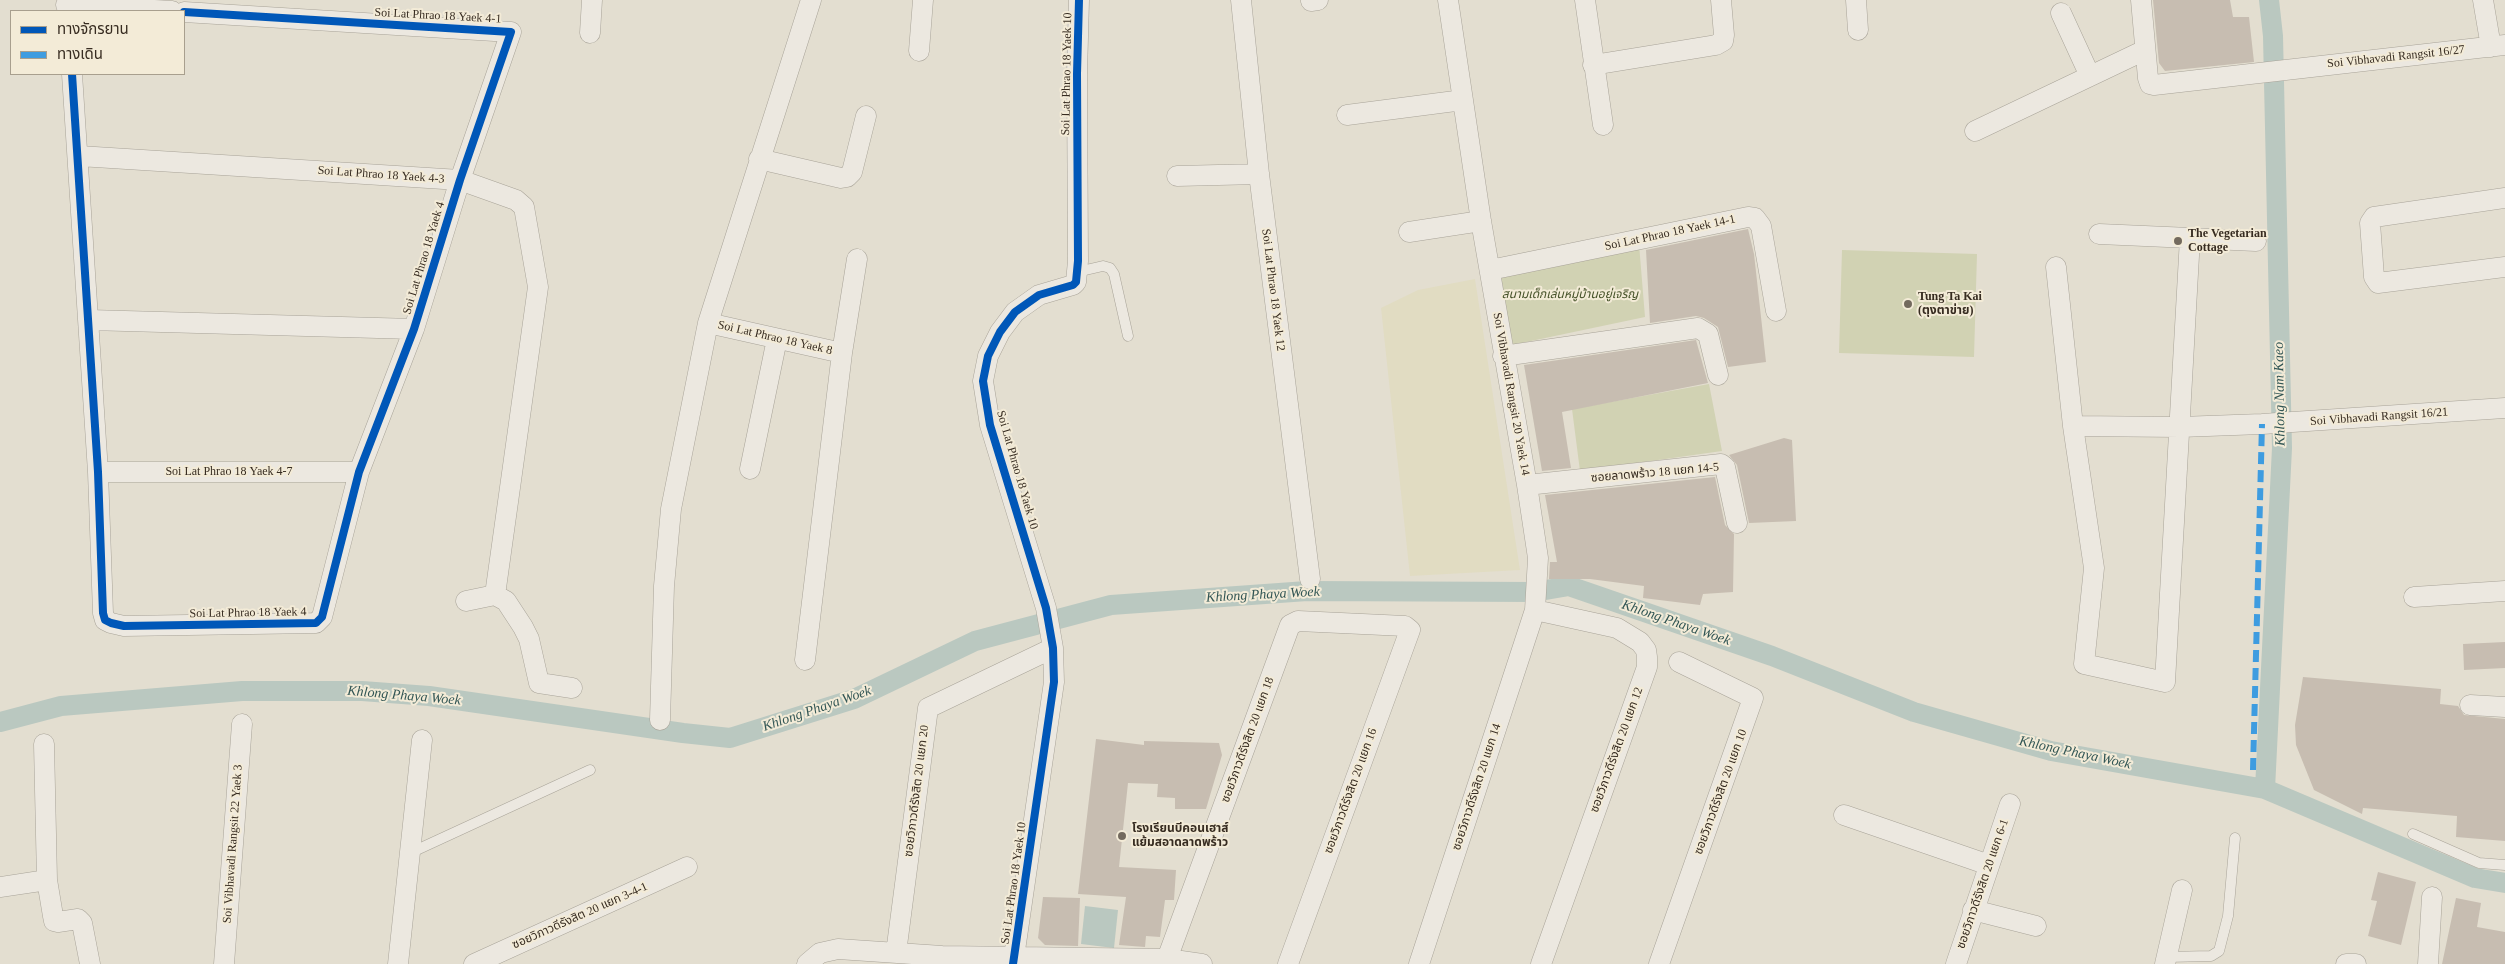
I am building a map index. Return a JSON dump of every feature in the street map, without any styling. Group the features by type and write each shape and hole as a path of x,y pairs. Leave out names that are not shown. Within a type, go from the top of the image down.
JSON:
{"street":[{"path":"590,33 592,0"},
{"name":"Soi Lat Phrao 18 Yaek 8","path":"805,660 842,354 708,323 811,0"},
{"path":"919,51 923,0"},
{"name":"Soi Lat Phrao 18 Yaek 10","path":"1014,961 1054,682 1053,648 1046,608 990,426 983,381 988,356 1000,332 1015,312 1039,295 1073,285 1077,272 1077,74 1080,0"},
{"name":"Soi Lat Phrao 18 Yaek 12","path":"1241,0 1259,174 1310,579"},
{"name":"Soi Vibhavadi Rangsit 20 Yaek 14","path":"1448,0 1481,221 1538,558 1535,610"},
{"path":"1585,0 1603,125"},
{"path":"1593,65 1716,46 1723,42 1724,35 1721,0"},
{"path":"1856,0 1858,30"},
{"path":"1975,131 2145,50 2141,0"},
{"path":"2483,0 2498,46"},
{"path":"66,5 154,10"},
{"name":"Soi Lat Phrao 18 Yaek 4-1","path":"185,12 511,32"},
{"path":"2061,13 2090,76"},
{"name":"Soi Lat Phrao 18 Yaek 4","path":"72,75 79,156 98,472 103,614 111,624 124,626 319,621 322,617 359,472 414,329 460,180 511,32"},
{"name":"Soi Vibhavadi Rangsit 16/27","path":"2145,50 2148,78 2150,84 2154,84 2498,46"},
{"path":"1347,115 1463,100"},
{"path":"759,159 841,178 849,176 852,172 866,116"},
{"name":"Soi Lat Phrao 18 Yaek 4-3","path":"79,156 460,180 516,200 524,207 538,287 495,595"},
{"path":"1177,176 1259,174"},
{"path":"2505,198 2374,217 2370,223 2374,277 2378,283 2505,267"},
{"name":"Soi Lat Phrao 18 Yaek 14-1","path":"1490,270 1748,216 1755,218 1760,226 1776,311"},
{"path":"1409,232 1481,221"},
{"path":"2100,234 2256,241"},
{"path":"2056,267 2074,426 2094,568 2084,664 2165,682 2190,238"},
{"path":"842,354 857,259"},
{"path":"89,320 414,329"},
{"path":"660,720 664,586 671,508 708,323"},
{"path":"1503,356 1698,328 1708,334 1718,376"},
{"path":"750,469 777,339"},
{"name":"Soi Vibhavadi Rangsit 16/21","path":"2074,426 2180,427 2295,422 2505,408"},
{"name":"ซอยลาดพร้าว 18 แยก 14-5","path":"1527,485 1721,464 1725,467 1737,523"},
{"name":"Soi Lat Phrao 18 Yaek 4-7","path":"98,472 359,472"},
{"path":"2414,597 2505,591"},
{"path":"466,601 495,595 506,601 528,639 539,683 572,688"},
{"name":"ซอยวิภาวดีรังสิต 20 แยก 14","path":"1419,964 1535,610"},
{"name":"ซอยวิภาวดีรังสิต 20 แยก 12","path":"1535,610 1617,628 1640,642 1646,650 1647,657 1647,667 1541,964"},
{"name":"ซอยวิภาวดีรังสิต 20 แยก 18","path":"1167,959 1290,625 1298,621 1399,624"},
{"name":"ซอยวิภาวดีรังสิต 20 แยก 16","path":"1288,964 1410,630 1399,624"},
{"name":"ซอยวิภาวดีรังสิต 20 แยก 20","path":"896,953 928,708 1053,648"},
{"name":"ซอยวิภาวดีรังสิต 20 แยก 10","path":"1659,964 1753,698 1678,662"},
{"path":"2470,705 2505,706"},
{"name":"Soi Vibhavadi Rangsit 22 Yaek 3","path":"224,964 242,724"},
{"path":"398,964 422,740"},
{"path":"44,744 47,880 54,921 78,919 82,923 90,964"},
{"name":"ซอยวิภาวดีรังสิต 20 แยก 6-1","path":"1956,964 2010,804"},
{"path":"1844,815 1989,864"},
{"name":"ซอยวิภาวดีรังสิต 20 แยก 3-4-1","path":"474,964 687,867"},
{"path":"0,887 47,880"},
{"path":"2166,961 2182,890"},
{"path":"2428,964 2432,897"},
{"path":"1973,910 2036,926"},
{"path":"813,959 838,949 896,953 941,960 1167,959 1202,964"},
{"path":"2346,964 2356,964"}],"lane":[{"path":"1077,272 1103,266 1110,268 1114,274 1128,336"},
{"path":"410,853 590,770"},
{"path":"2413,834 2479,863 2505,865"},
{"path":"2166,961 2211,956 2219,951 2228,916 2234,838"}],"shaded area":[{"path":"1475,279 1520,570 1410,576 1381,308 1418,290"},
{"path":"1085,906 1118,910 1114,948 1081,944"}],"green space":[{"name":"สนามเด็กเล่นหมู่บ้านอยู่เจริญ","path":"1639,244 1645,317 1512,345 1497,274"},
{"name":"Tung Ta Kai (ตุงตาข่าย)","path":"1842,250 1977,254 1974,357 1839,353"},
{"path":"1709,384 1722,451 1580,471 1572,409"}],"building":[{"path":"2153,0 2230,0 2233,17 2249,17 2254,62 2165,71 2159,63"},
{"path":"1748,229 1754,254 1766,362 1728,367 1718,327 1704,318 1696,316 1650,323 1646,250"},
{"path":"1696,340 1708,383 1562,412 1571,468 1542,471 1524,365"},
{"path":"1784,438 1792,440 1796,521 1749,523 1737,465 1729,455"},
{"path":"1715,477 1725,525 1734,534 1733,592 1703,594 1700,605 1643,598 1644,586 1590,579 1549,579 1550,562 1557,562 1545,495"},
{"path":"2505,642 2505,668 2464,670 2463,644"},
{"path":"2303,677 2441,689 2440,704 2458,706 2464,715 2505,719 2505,841 2456,837 2457,816 2363,808 2362,814 2314,790 2296,745 2295,725"},
{"path":"1096,739 1144,745 1144,741 1219,743 1222,755 1206,809 1175,809 1175,798 1157,797 1158,784 1128,783 1119,867 1176,870 1174,900 1165,900 1160,937 1146,936 1145,947 1119,945 1126,897 1078,894"},
{"path":"2378,872 2416,882 2401,945 2368,936 2377,901 2371,900"},
{"path":"1043,897 1080,898 1078,946 1045,945 1038,938"},
{"path":"2456,898 2481,903 2477,927 2505,932 2505,964 2442,964"}],"waterway":[{"name":"Khlong Nam Kaeo","path":"2265,789 2282,448 2273,36 2269,0"},
{"name":"Khlong Phaya Woek","path":"0,722 61,706 242,691 362,691 429,696 683,733 730,738 854,699 975,641 1111,605 1307,591 1534,592 1569,586 1772,656 1914,712 2051,751 2265,789 2475,878 2505,883"}],"marked path":[{"path":"2253,770 2262,424"}],"cycle path":[{"path":"1013,964 1054,682 1053,648 1046,608 990,425 983,381 988,356 1000,332 1015,312 1039,295 1073,285 1076,282 1078,261 1077,74 1079,0"},
{"path":"72,75 98,472 103,613 105,620 124,626 316,623 322,617 359,472 414,329 460,180 511,32 185,12"}],"place":[{"name":"The Vegetarian Cottage","path":"2178,241"},
{"name":"Tung Ta Kai (ตุงตาข่าย)","path":"1908,304"},
{"name":"โรงเรียนบีคอนเฮาส์ แย้มสอาดลาดพร้าว","path":"1122,836"}]}
